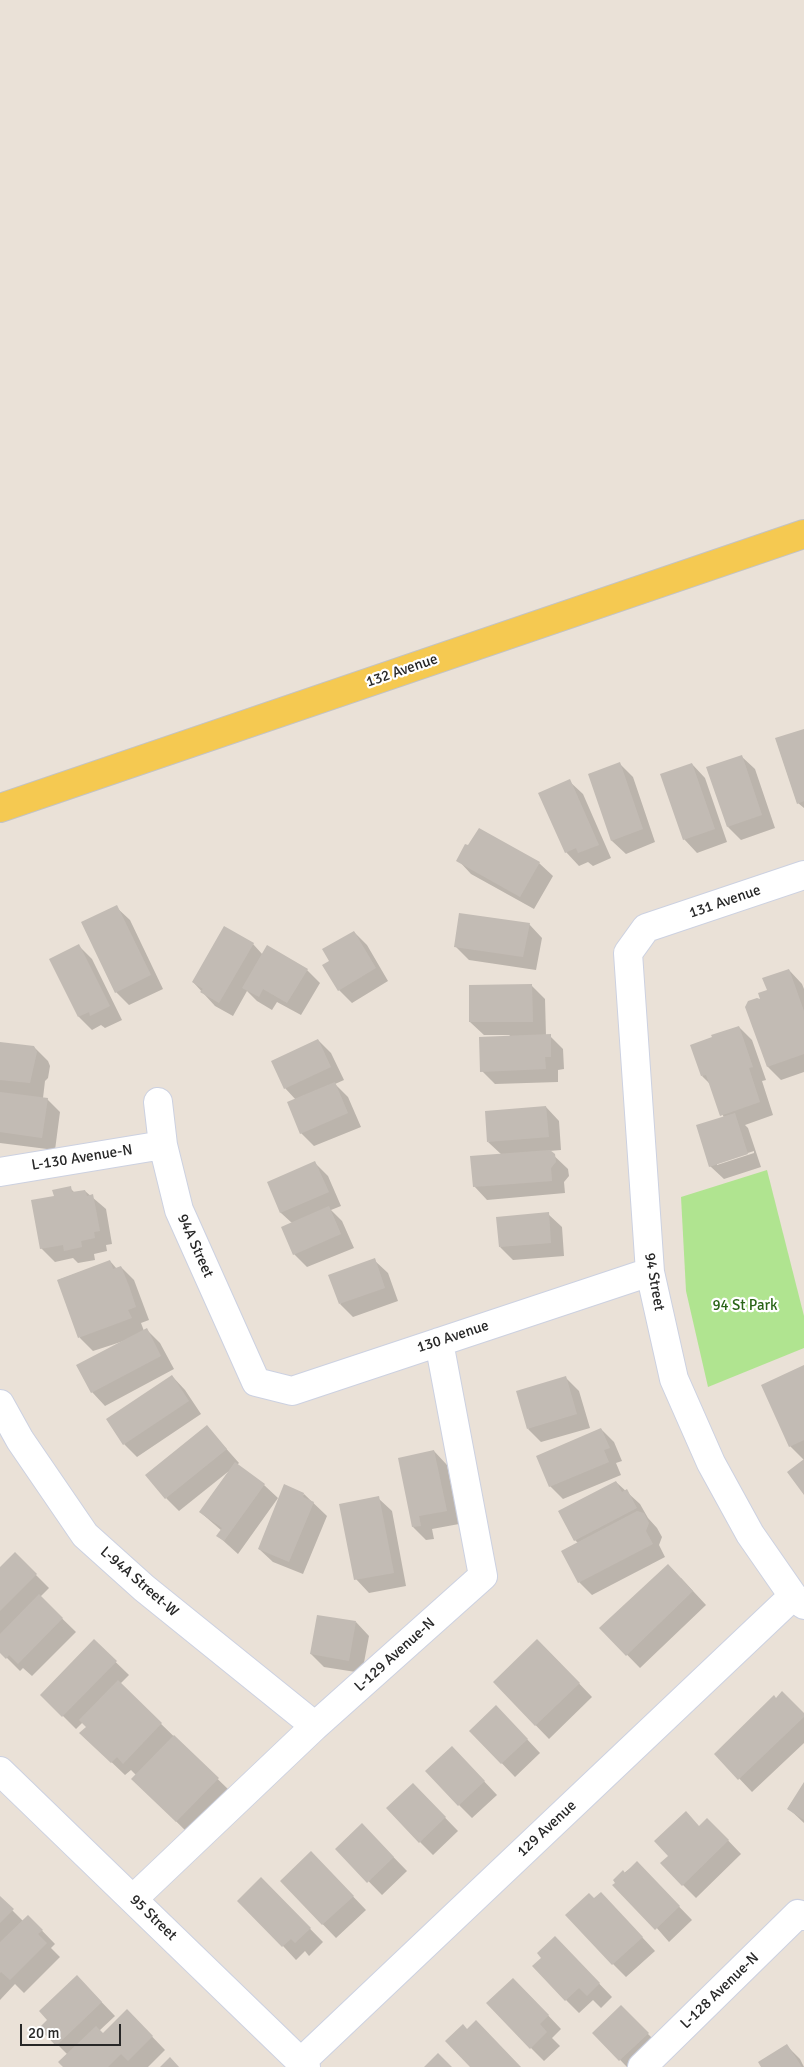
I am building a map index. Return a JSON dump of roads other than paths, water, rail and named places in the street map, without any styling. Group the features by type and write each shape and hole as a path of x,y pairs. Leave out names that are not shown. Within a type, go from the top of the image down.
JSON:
{"main road":[{"name":"132 Avenue","path":"0,808 804,534"}],"street":[{"name":"131 Avenue","path":"646,928 804,875"},
{"name":"94 Street","path":"646,928 628,953 650,1272 674,1379 711,1463 750,1534 799,1600"},
{"name":"94A Street","path":"158,1102 164,1145 179,1210 256,1382"},
{"name":"L-130 Avenue-N","path":"0,1172 164,1145"},
{"name":"130 Avenue","path":"256,1382 292,1391 650,1272"},
{"name":"L-129 Avenue-N","path":"133,1899 315,1726 484,1576 439,1342"},
{"name":"L-94A Street-W","path":"0,1404 20,1440 85,1535 144,1588 315,1726"},
{"name":"129 Avenue","path":"303,2065 799,1600"},
{"name":"95 Street","path":"0,1771 303,2065"},
{"name":"L-128 Avenue-N","path":"642,2067 801,1915"}],"park label":[{"name":"94 St Park","path":"745,1306"}]}
